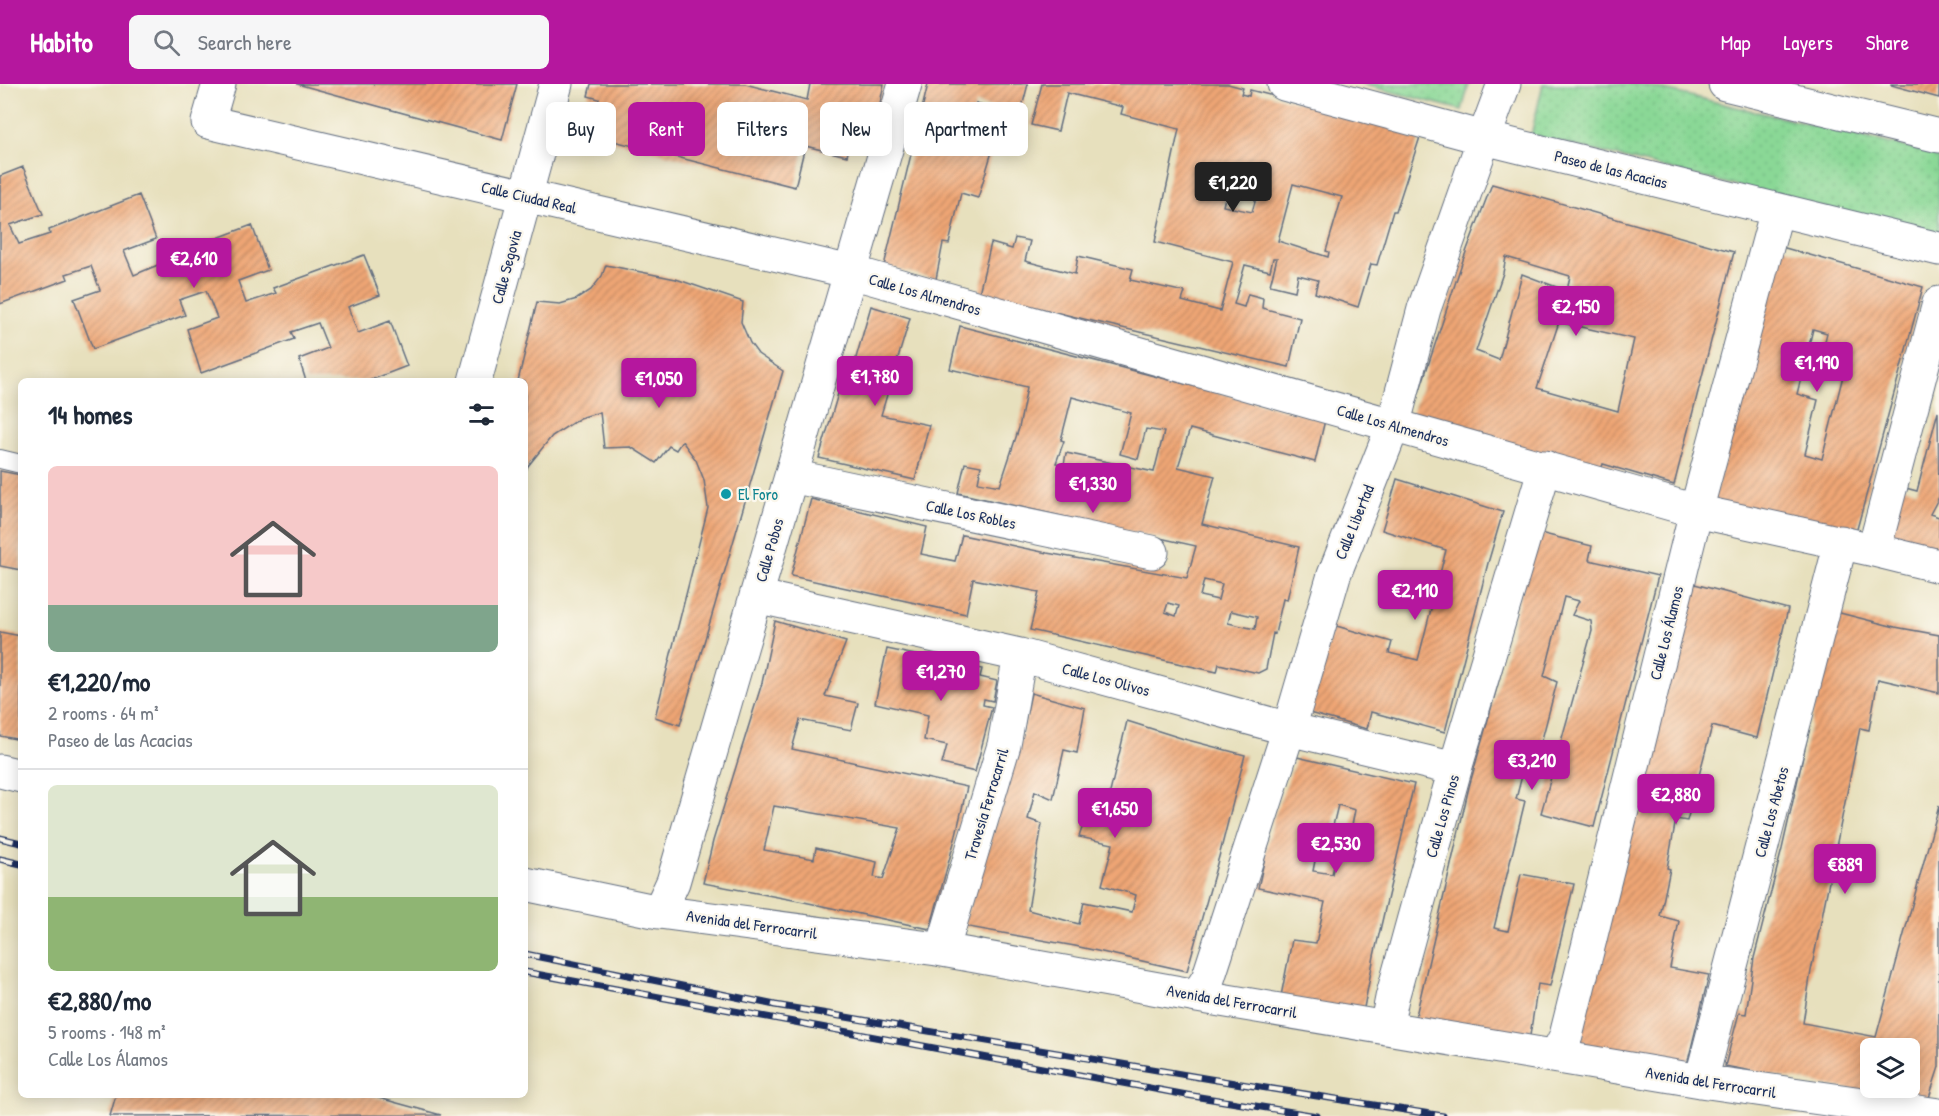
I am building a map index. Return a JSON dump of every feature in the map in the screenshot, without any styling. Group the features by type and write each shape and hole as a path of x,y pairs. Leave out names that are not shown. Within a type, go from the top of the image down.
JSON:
{"street":[{"name":"Calle Ciudad Real","path":"219,84 208,122 850,273"},
{"name":"Calle Segovia","path":"476,378 556,84"},
{"name":"Calle Pobos","path":"659,912 673,882 905,84"},
{"name":"Paseo de las Acacias","path":"1284,84 1484,138 1939,249"},
{"name":"Calle Libertad","path":"1197,996 1208,979 1289,729 1334,575 1393,426 1424,309 1504,84"},
{"path":"1725,84 1939,136"},
{"name":"Calle Los Álamos","path":"1556,1056 1566,1036 1696,511 1777,210"},
{"name":"Calle Los Almendros","path":"850,273 1696,511 1939,566"},
{"path":"1874,550 1939,303"},
{"name":"Calle Los Pinos","path":"1386,1028 1392,998 1455,769 1545,467"},
{"name":"Calle Los Robles","path":"791,476 1152,552"},
{"name":"Calle Los Abetos","path":"1701,1081 1841,542"},
{"name":"Calle Los Olivos","path":"756,596 1020,655 1289,729 1455,769"},
{"name":"Travesía Ferrocarril","path":"937,949 945,941 1004,745 1020,655"},
{"path":"0,771 18,775"},
{"name":"Avenida del Ferrocarril","path":"528,885 659,912 937,949 1197,996 1701,1081 1939,1115"}],"lane":[{"path":"0,459 18,463"}],"green space":[{"path":"1362,84 1469,84 1462,110"},
{"path":"1543,84 1639,84 1939,155 1939,236 1531,135"}],"building":[{"path":"297,84 517,84 502,140"},
{"path":"591,84 745,84 807,100 810,84 884,84 880,102 820,102 820,150 808,147 808,102 717,102 717,156 803,156 795,187 673,156 705,156 705,102 628,102 628,145 616,142 616,102 598,102 599,99 588,96"},
{"path":"928,84 1028,84 1023,102 924,102"},
{"path":"1042,84 1228,84 1243,88 1241,94 1249,96 1250,90 1421,134 1396,211 1393,211 1377,265 1371,264 1358,307 1315,293 1318,280 1298,275 1295,291 1270,285 1277,258 1273,258 1270,271 1245,265 1234,304 1244,307 1248,294 1263,298 1262,308 1300,318 1289,367 979,293 991,243 1012,249 1015,238 1030,241 1025,261 1075,274 1078,256 1133,269 1130,280 1185,292 1182,301 1220,311 1233,262 1155,242 1179,129 1121,114 1123,107 1067,93 1058,131 1031,125","holes":["1293,184 1342,197 1326,251 1329,252 1328,257 1278,241","1227,189 1257,195 1252,212 1223,206"]},
{"path":"1891,84 1939,84 1939,98 1891,85"},
{"path":"911,156 991,156 978,198 961,193 949,244 943,243 936,279 884,266"},
{"path":"23,167 43,214 10,225 19,244 50,234 49,230 139,195 156,239 124,251 134,275 165,262 164,258 252,225 268,270 238,281 246,303 276,293 273,288 364,255 380,295 348,307 358,333 390,321 407,366 376,378 305,378 299,359 328,348 318,323 291,332 294,339 201,373 187,329 217,318 206,291 179,300 185,315 93,349 74,299 100,290 91,266 66,274 68,279 0,304 0,176"},
{"path":"1492,184 1734,252 1674,485 1603,464 1599,476 1412,414 1463,260","holes":["1506,257 1570,276 1567,291 1522,274 1499,360 1476,351 1503,273","1559,322 1634,339 1618,411 1537,388"]},
{"path":"1778,246 1923,287 1854,540 1713,501","holes":["1813,329 1827,333 1824,345 1849,352 1822,459 1805,454 1818,400 1797,394"]},
{"name":"El Foro","path":"606,265 676,279 743,302 741,322 750,343 758,354 783,371 680,725 655,717 708,508 704,480 696,460 682,441 676,450 669,446 656,463 631,447 604,448 600,412 580,418 552,436 528,466 528,378 519,378 537,302 560,304 577,299 591,290 602,276"},
{"path":"871,306 910,318 881,415 929,425 915,480 819,458 840,387 847,389"},
{"path":"960,326 1325,420 1315,462 1190,429 1178,467 1215,476 1202,524 1299,547 1287,600 1283,599 1275,634 1273,633 1266,669 1258,673 1219,664 1217,672 1030,630 1039,592 973,579 966,614 791,576 811,499 927,527 921,554 955,561 962,535 1187,578 1196,546 958,493 965,463 981,466 978,482 1000,486 1019,428 1027,387 950,369","holes":["1072,397 1131,413 1120,454 1138,459 1146,429 1164,432 1154,472 1066,453 1064,465 1056,463 1064,441 1061,440","1204,580 1222,584 1218,600 1200,596","1168,603 1179,606 1176,616 1165,612","1231,611 1257,617 1255,629 1228,623"]},
{"path":"1938,411 1939,497 1930,514 1939,517 1939,559 1882,544 1898,486 1917,491"},
{"path":"0,471 18,474 18,569 0,566"},
{"path":"1397,479 1503,512 1445,732 1371,712 1367,729 1309,713 1333,625 1392,642 1389,653 1418,660 1446,550 1382,530"},
{"path":"1536,532 1592,546 1589,560 1658,576 1594,827 1541,813 1592,631 1591,621 1572,615 1579,601 1564,597 1544,676 1557,682 1540,747 1530,744 1516,799 1525,801 1494,928 1508,931 1521,874 1574,884 1550,986 1538,984 1529,1042 1415,1020 1469,787 1503,666"},
{"path":"1691,583 1788,609 1757,738 1712,726 1687,821 1676,819 1667,868 1670,869 1660,916 1679,921 1670,968 1709,975 1687,1065 1575,1046"},
{"path":"1836,612 1939,635 1939,693 1878,679 1869,730 1860,728 1811,971 1803,1023 1876,1037 1939,806 1939,1067 1927,1104 1895,1098 1920,1098 1920,1038 1860,1038 1860,1091 1725,1066 1739,1013 1746,1014 1754,958 1782,849"},
{"path":"775,621 846,642 825,696 858,703 851,730 800,720 792,749 967,787 930,929 703,883 713,841 762,683","holes":["774,806 900,828 883,879 874,877 877,862 816,848 814,859 764,850"]},
{"path":"0,632 18,635 18,739 0,736"},
{"path":"887,649 982,669 980,677 997,681 993,701 984,699 983,705 992,707 975,772 942,764 947,745 924,740 928,715 875,703"},
{"path":"1031,693 1085,708 1077,753 1064,750 1053,799 1035,791 1028,819 1042,824 1028,910 1079,924 1084,902 1132,912 1136,895 1102,885 1113,844 1079,837 1092,798 1108,801 1127,721 1245,755 1187,971 1075,946 963,926 1021,740"},
{"path":"1297,757 1414,784 1363,1013 1281,996 1292,940 1316,943 1325,902 1258,888 1274,817","holes":["1338,805 1355,810 1350,835 1342,833 1332,874 1313,871 1320,835 1330,838"]},
{"path":"115,1098 379,1098 441,1115 110,1116"}],"railway":[{"path":"0,838 18,842"},
{"path":"0,859 18,863"},
{"path":"528,955 775,1005 1443,1116"},
{"path":"528,973 1187,1095 1317,1116"}],"place":[{"name":"El Foro","path":"726,494"}]}
